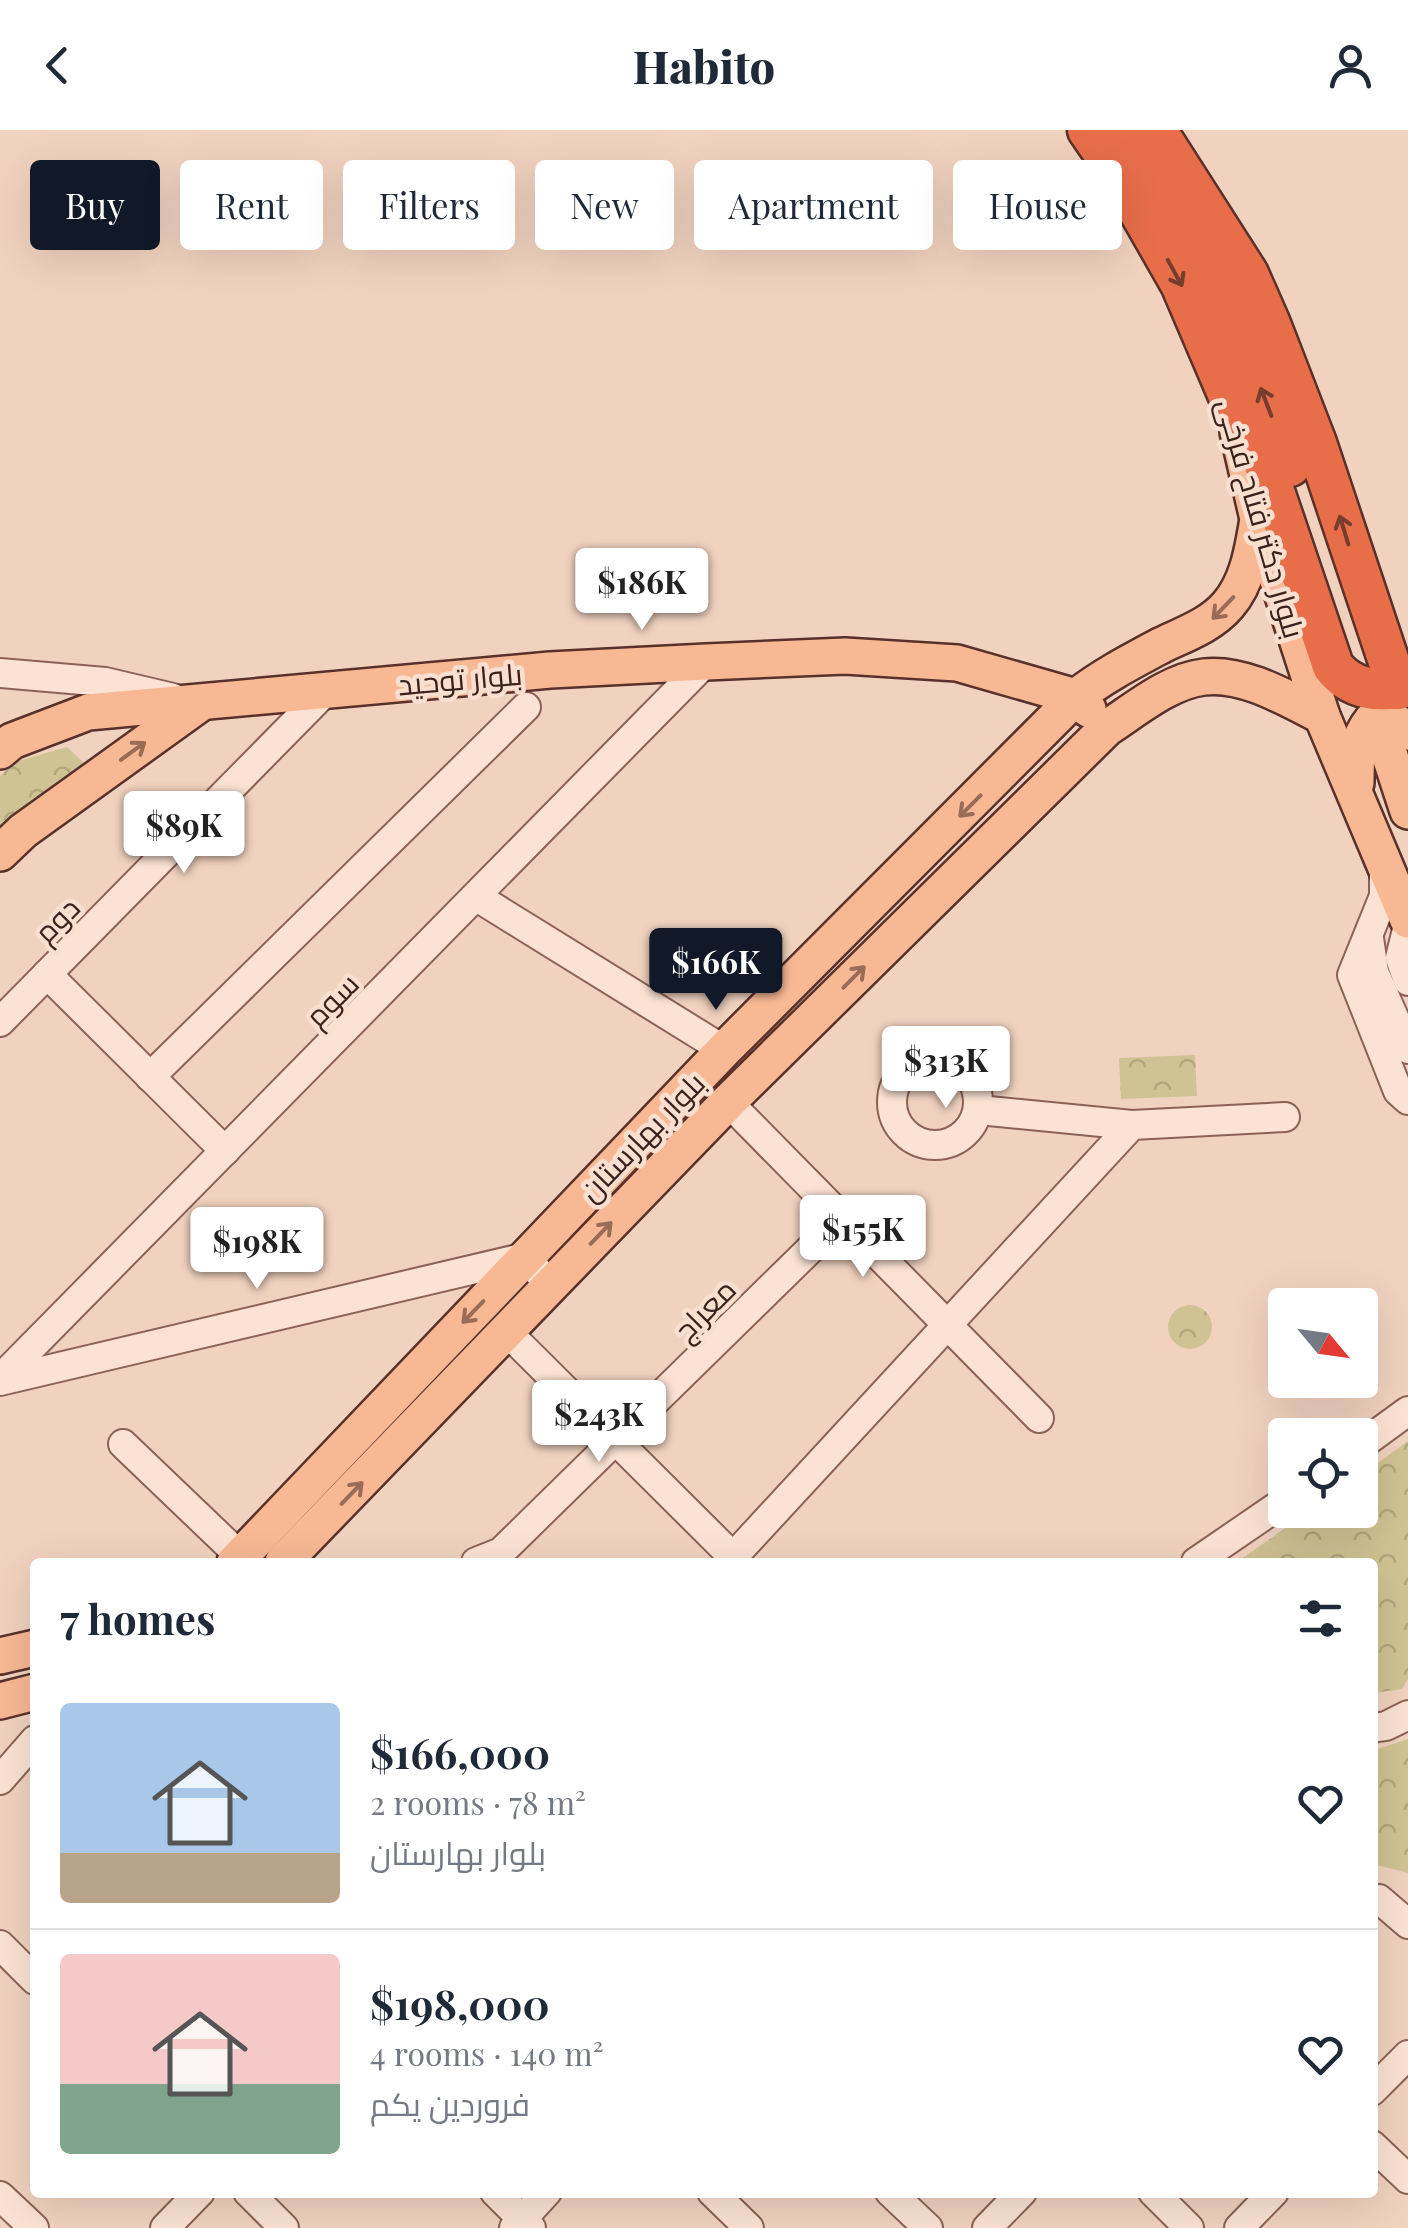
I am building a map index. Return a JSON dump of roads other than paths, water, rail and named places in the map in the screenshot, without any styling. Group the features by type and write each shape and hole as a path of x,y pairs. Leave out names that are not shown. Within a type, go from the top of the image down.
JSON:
{"highway":[{"name":"بلوار دکتر فتاح فرخی","path":"1088,130 1117,172 1181,284 1230,401"},
{"path":"1122,130 1168,197 1226,297 1357,659"},
{"path":"1164,135 1248,274 1292,375 1351,554 1403,688 1359,687 1333,666 1262,456 1230,401"},
{"path":"1367,592 1408,612"}],"main road":[{"name":"بلوار دکتر فتاح فرخی","path":"1230,401 1258,519 1322,716 1408,923"},
{"name":"بلوار بهارستان","path":"240,1558 724,1050 1076,697 1104,675 1206,624 1226,607 1240,588 1258,519"},
{"name":"بلوار توحید","path":"0,751 12,741 88,712 550,670 706,662 845,656 957,663 1076,697"},
{"name":"بلوار بهارستان","path":"288,1558 728,1102 1107,728 1144,703 1203,677 1224,677 1275,692 1322,716"},
{"path":"1076,697 1107,728"},
{"name":"بلوار توحید","path":"0,852 23,831 198,704"},
{"path":"1356,791 1356,753 1362,733 1372,720 1390,718 1408,811"},
{"path":"0,1656 30,1649"},
{"path":"0,1701 30,1693"}],"street":[{"name":"سوم","path":"0,1380 706,662"},
{"path":"0,673 105,682 198,704"},
{"name":"دوم","path":"0,1022 327,690"},
{"path":"150,1076 526,707"},
{"path":"1384,862 1384,896 1352,975 1398,1091 1408,1100"},
{"path":"478,897 724,1050"},
{"path":"1408,923 1400,958 1408,980"},
{"path":"1368,932 1374,972 1408,1049"},
{"path":"47,974 226,1151"},
{"path":"728,1102 1039,1418"},
{"path":"978,1110 1132,1125 1284,1117"},
{"path":"506,1332 733,1557 1132,1125"},
{"name":"معراج","path":"497,1558 842,1218"},
{"path":"0,1380 526,1256 550,1286"},
{"path":"1378,1433 1408,1411"},
{"path":"122,1444 236,1558"},
{"path":"1202,1558 1268,1513"},
{"path":"1378,1727 1408,1715"},
{"path":"0,1780 30,1746"},
{"path":"1379,1899 1408,1924"},
{"path":"0,1945 30,1975"},
{"path":"1378,2085 1408,2055"},
{"path":"1378,2151 1408,2179"},
{"path":"0,2196 34,2228"},
{"path":"165,2228 194,2198"},
{"path":"254,2198 284,2228"},
{"path":"500,2198 522,2225 542,2198"},
{"path":"718,2198 749,2228"},
{"path":"896,2198 928,2228"},
{"path":"986,2228 1016,2198"},
{"path":"1159,2198 1190,2228"},
{"path":"1239,2228 1268,2198"}]}
